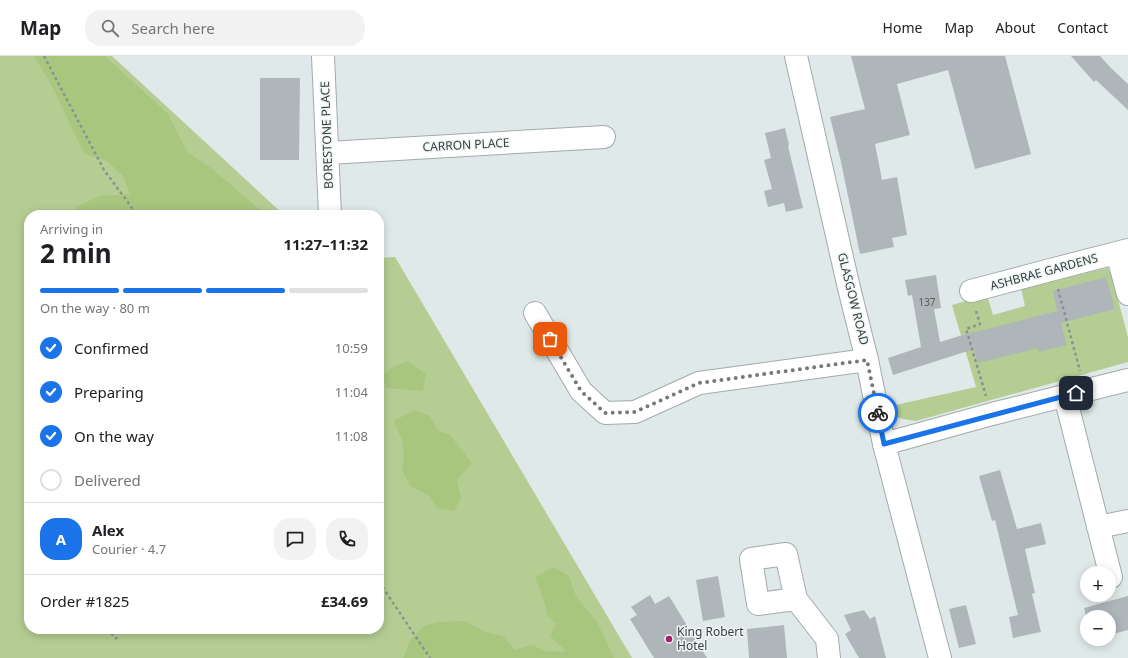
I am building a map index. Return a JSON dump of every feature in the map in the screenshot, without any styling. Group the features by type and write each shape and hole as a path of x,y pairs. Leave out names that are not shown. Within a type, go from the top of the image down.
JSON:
{"street":[{"name":"BORESTONE PLACE","path":"324,56 330,210"},
{"name":"GLASGOW ROAD","path":"796,56 867,360 884,444 940,658"},
{"name":"CARRON PLACE","path":"328,152 604,137"},
{"name":"ASHBRAE GARDENS","path":"971,291 1122,252 1128,294"},
{"path":"535,313 581,391 605,413 635,412 699,383 867,360"},
{"path":"884,444 992,414 1128,380"},
{"path":"1065,396 1108,566"},
{"path":"1098,527 1128,521"},
{"path":"796,599 827,639 829,658"}],"path":[{"path":"44,56 104,170 133,210"},
{"path":"1054,269 1080,369 1087,390"},
{"path":"971,291 980,324 966,329 992,414"},
{"path":"384,589 430,658"},
{"path":"112,634 117,639"}],"green space":[{"path":"0,56 112,56 279,210 24,210 24,634 384,634 384,258 395,257 632,658 0,658"},
{"path":"34,56 105,56 168,114 188,153 210,167 260,210 76,210 75,207 100,196 130,194 123,176 107,161 85,154 52,86"},
{"path":"1108,268 1111,274 1128,337 1128,362 916,421 894,416 891,406 976,387 952,305 987,295 993,315 1025,306 1021,288"},
{"path":"408,361 426,374 423,391 387,388 384,381 384,374 393,367"},
{"path":"415,410 430,416 438,431 449,434 472,463 457,480 461,498 454,511 437,508 428,495 410,486 402,470 404,455 402,440 393,421"},
{"path":"554,567 569,576 576,596 597,622 614,658 403,658 411,639 424,626 437,622 465,621 486,632 503,636 515,650 532,645 548,652 566,651 550,636 556,623 548,617 535,577"}],"building":[{"path":"851,56 1005,56 1031,154 975,169 948,70 897,84 910,135 875,144 882,180 897,177 907,235 892,238 894,247 860,254 830,117 865,109"},
{"path":"1071,56 1100,56 1128,84 1128,110 1096,80 1094,82"},
{"path":"260,78 300,78 299,160 260,160"},
{"path":"785,128 803,208 786,212 784,203 768,207 764,191 772,189 764,160 771,158 765,133"},
{"path":"936,275 941,308 934,309 940,342 1057,311 1053,291 1106,277 1115,309 1061,323 1067,345 1039,352 1038,348 978,363 974,349 893,375 888,358 921,347 912,295 908,296 905,280"},
{"path":"1000,470 1017,529 1041,523 1046,544 1025,549 1035,593 1032,594 1041,632 1013,638 1009,617 1018,615 995,520 992,521 979,476"},
{"path":"718,576 725,617 703,621 696,580"},
{"name":"King Robert Hotel","path":"650,595 655,604 669,596 707,658 654,658 630,619 637,615 631,607"},
{"path":"1128,596 1128,630 1116,633 1116,610 1084,610 1084,608 1106,602 1116,602 1116,599"},
{"path":"966,605 976,644 959,648 949,609"},
{"path":"864,610 870,619 875,616 886,658 859,658 845,634 851,630 844,615"},
{"name":"King Robert Hotel","path":"784,625 787,658 749,658 747,629"}],"way so far":[{"path":"550,339 581,391 605,413 635,412 699,383 867,360 878,413"}],"place":[{"name":"King Robert Hotel","path":"669,639"}],"route":[{"path":"878,413 884,444 992,414 1076,393"}]}
